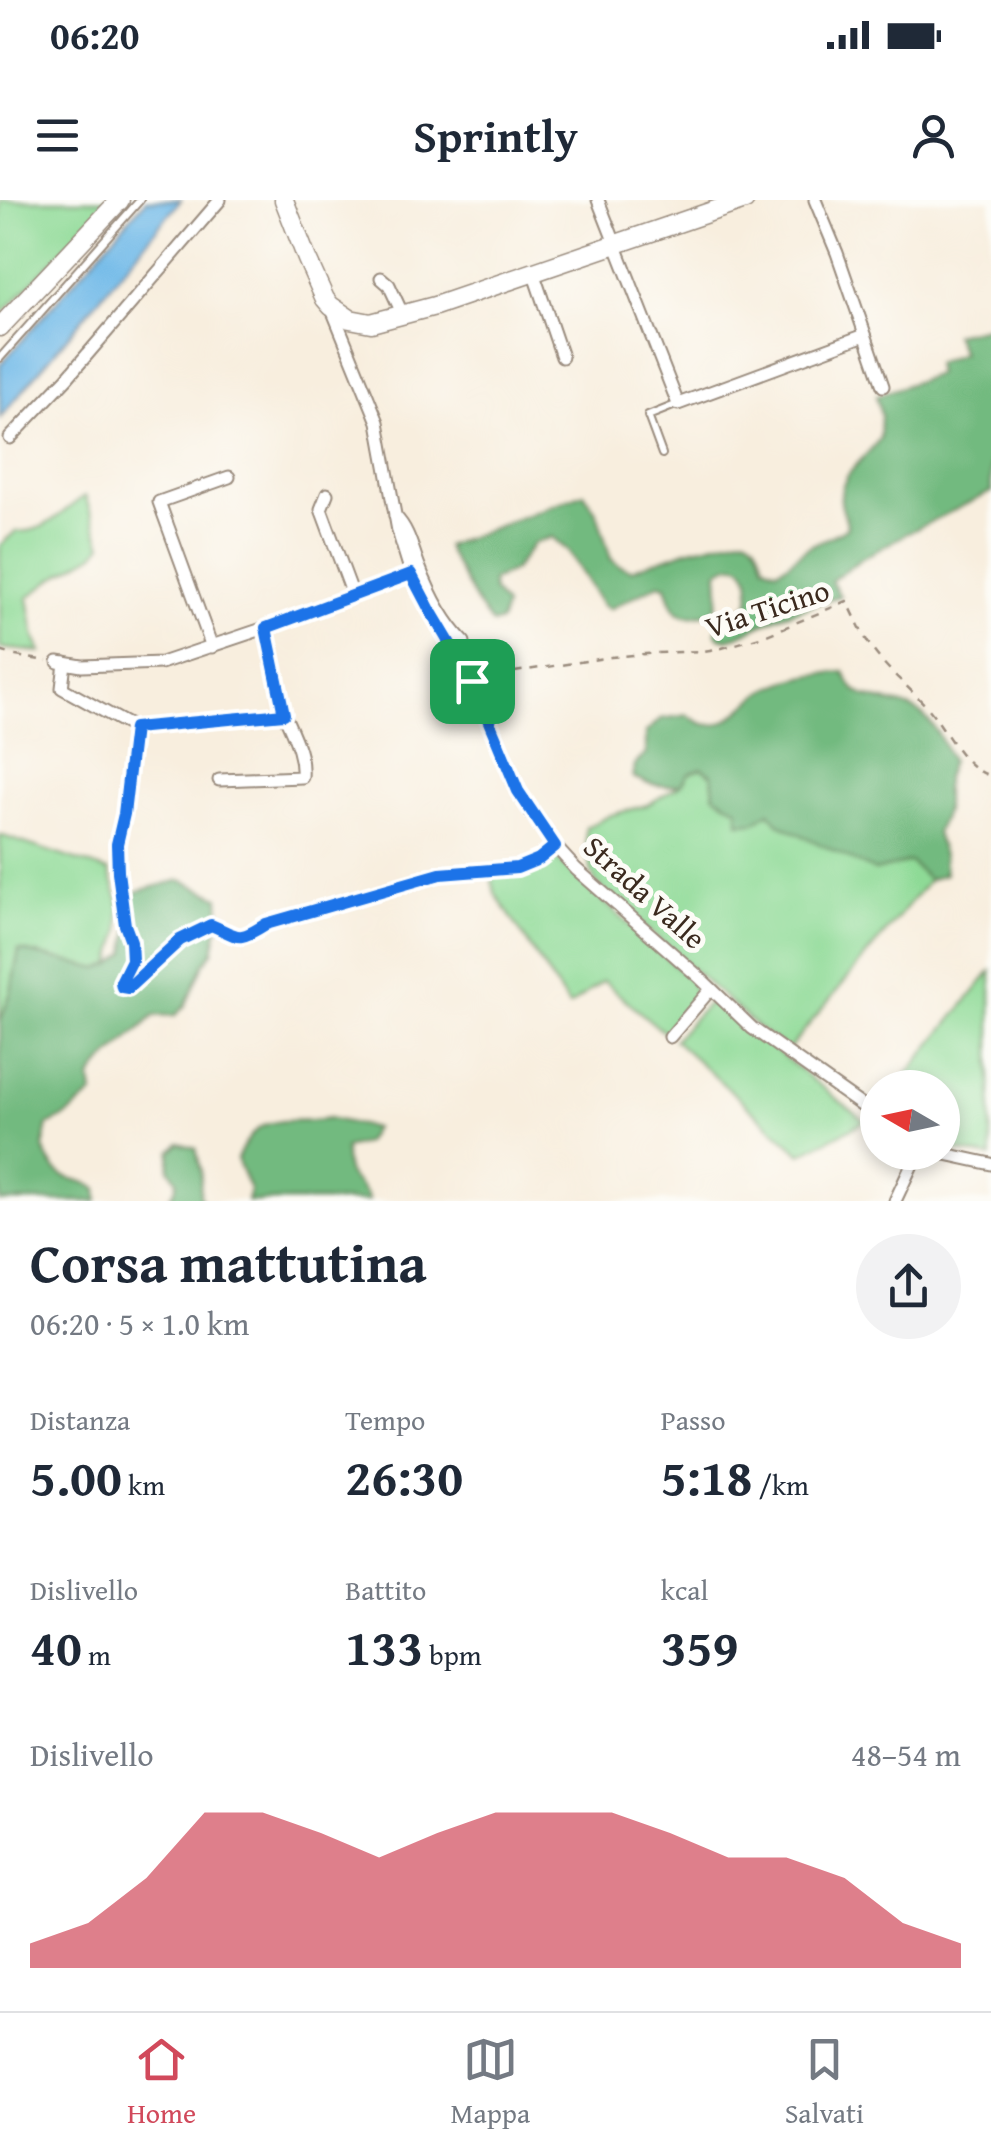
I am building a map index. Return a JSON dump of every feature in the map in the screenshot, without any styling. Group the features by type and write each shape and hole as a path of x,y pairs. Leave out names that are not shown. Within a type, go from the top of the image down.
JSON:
{"street":[{"path":"0,327 120,200"},
{"path":"10,438 67,378 220,200"},
{"name":"Strada Valle","path":"284,200 378,422 395,516 411,574 472,681 518,791 555,846 576,869 752,1028 860,1103"},
{"path":"598,200 678,404 865,335"},
{"path":"331,306 356,321 378,322 745,200"},
{"path":"815,200 883,386"},
{"path":"533,272 562,356"},
{"path":"381,278 389,285 402,315"},
{"path":"212,647 160,502 229,477"},
{"path":"326,494 321,509 353,594"},
{"path":"395,516 405,525 420,570 437,602 464,642"},
{"path":"284,714 134,728 62,688 62,663 161,663 411,574"},
{"path":"219,780 302,777 300,752 284,714 266,628"},
{"path":"670,1037 711,989"},
{"path":"960,1157 991,1164"},
{"path":"895,1201 910,1170"}],"lane":[{"path":"0,358 140,200"},
{"path":"662,454 648,416 678,404"}],"path":[{"name":"Via Ticino","path":"472,681 493,674 599,659 722,648 847,602 880,660 928,708 970,763 980,773 991,776"},
{"path":"0,651 62,663"},
{"path":"134,728 117,844 132,960 122,987 128,988 180,940 211,925 232,937 241,937 266,924 440,874 517,868 539,859 555,846"}],"green space":[{"path":"0,200 111,200 0,316"},
{"path":"991,326 991,492 861,559 831,581 840,596 728,639 719,637 718,627 749,603 749,578 742,567 730,565 718,572 717,605 704,614 682,615 674,607 666,586 659,584 609,609 602,605 568,551 552,537 534,543 514,570 492,581 493,590 505,606 501,621 492,624 448,551 446,546 584,493 597,513 611,559 618,565 631,570 690,549 745,536 756,544 765,565 777,570 810,546 847,527 841,492 848,475 880,438 881,415 876,396 937,374 935,363 962,353 954,334"},
{"path":"85,496 102,545 95,554 28,598 41,652 0,648 0,545 16,531 45,525"},
{"path":"844,672 858,692 920,713 942,741 951,761 945,778 945,812 936,833 945,874 929,880 910,862 875,871 779,824 769,812 755,822 739,823 738,809 714,795 712,775 702,768 675,785 657,785 633,777 635,765 646,753 646,732 661,719 688,715 700,723 721,723 777,685"},
{"path":"702,768 712,774 714,795 738,809 769,811 911,862 929,880 788,1050 757,1027 595,882 586,827 647,805"},
{"path":"0,835 109,871 119,902 120,931 111,965 99,969 19,950 0,1022"},
{"path":"555,857 689,979 696,994 667,1035 603,981 569,1006 495,893 494,874 528,874"},
{"path":"181,880 219,897 220,917 213,952 185,1006 176,1015 154,1016 102,1063 91,1078 93,1094 68,1115 48,1125 43,1148 52,1164 64,1176 97,1189 98,1201 0,1201 0,1022 19,950 99,969 111,965 126,953 128,908 137,891"},
{"path":"991,971 991,1157 960,1152 960,1070 911,1070"},
{"path":"707,1004 717,1004 860,1117 860,1124 801,1154 674,1040"},
{"path":"329,1118 374,1128 365,1143 345,1148 349,1175 369,1201 247,1201 250,1190 237,1159 255,1132 275,1122"},
{"path":"179,1143 196,1148 202,1201 167,1201 177,1180 169,1169 171,1151"}],"water":[{"path":"146,200 181,200 0,418 0,365"}],"route":[{"path":"411,574 472,681 518,791 555,846 539,859 517,868 440,874 266,924 241,937 232,937 211,925 180,940 128,988 122,987 123,975 132,960 117,844 134,728 284,714 266,628 411,574"}]}
